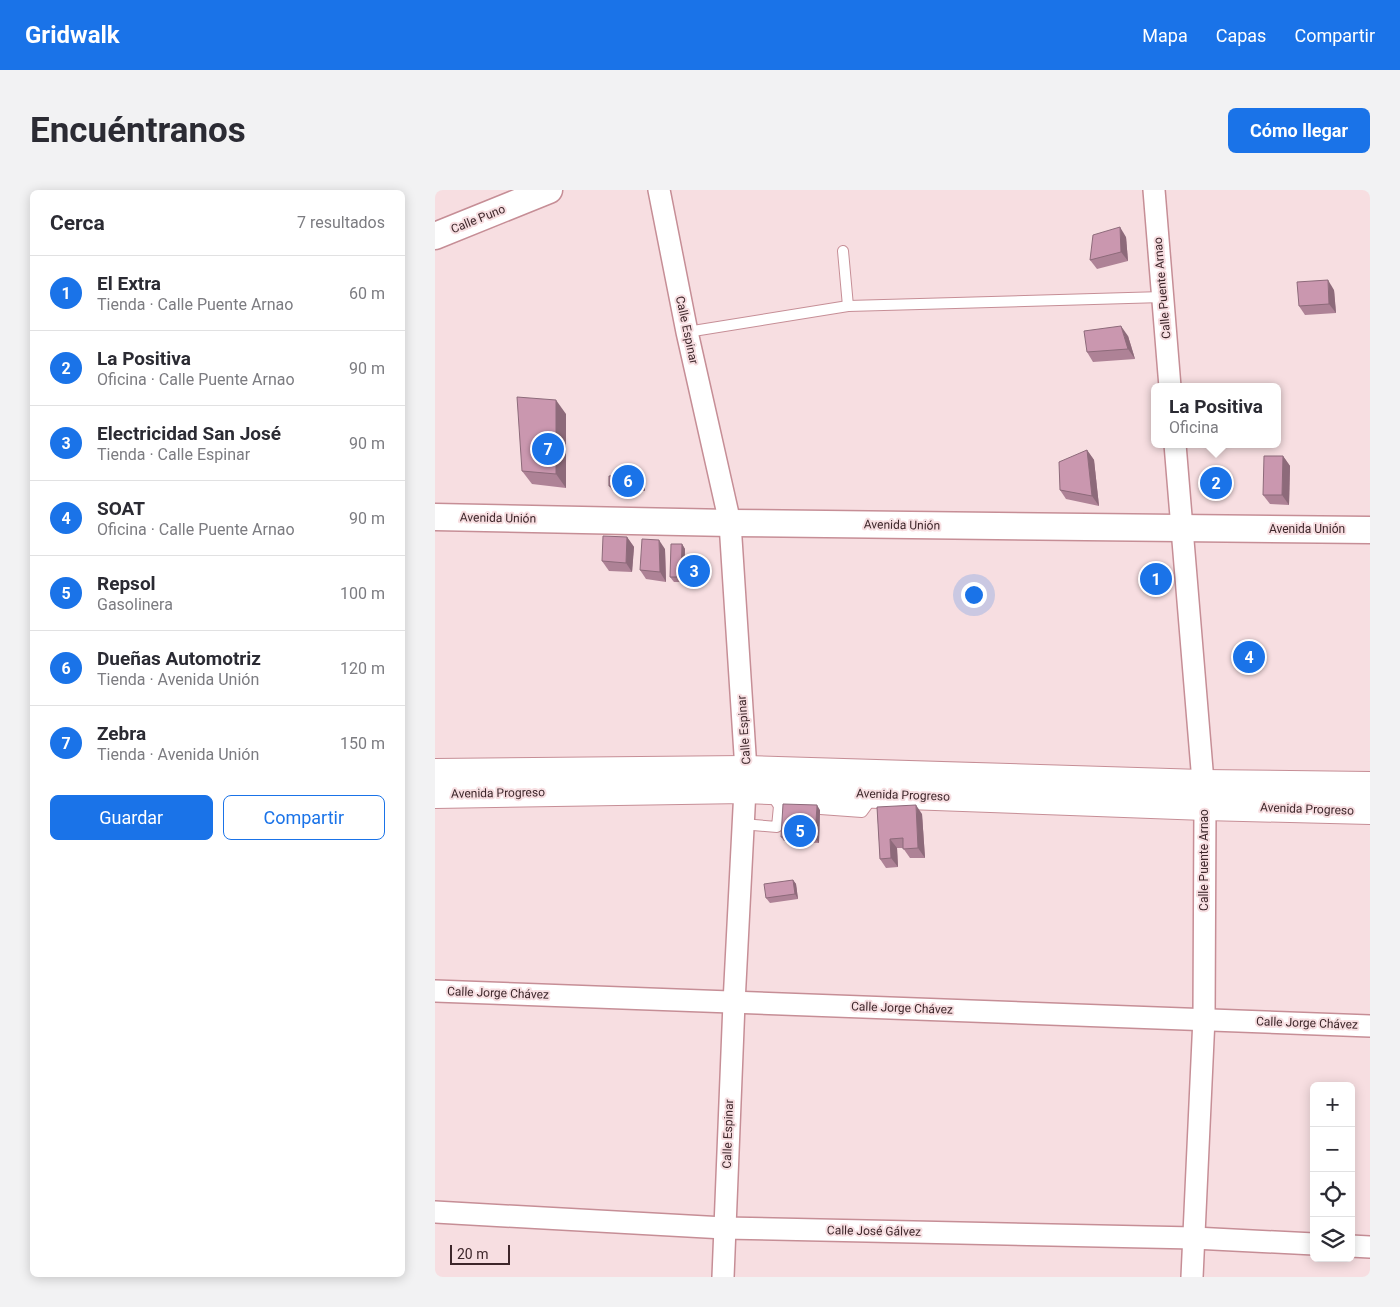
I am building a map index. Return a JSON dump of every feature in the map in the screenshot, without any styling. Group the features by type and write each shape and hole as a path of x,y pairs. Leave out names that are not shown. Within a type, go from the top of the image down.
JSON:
{"main road":[{"name":"Avenida Progreso","path":"435,773 876,794 1203,795 1370,786"},
{"name":"Avenida Progreso","path":"435,794 759,788 1203,795 1370,810"}],"street":[{"name":"Calle Puno","path":"435,236 549,190"},
{"name":"Calle Espinar","path":"659,190 687,332 730,523 759,788 742,824 723,1277"},
{"name":"Calle Puente Arnao","path":"1153,190 1170,383"},
{"name":"Calle Puente Arnao","path":"1175,448 1203,795 1204,1018 1192,1277"},
{"name":"Avenida Unión","path":"435,517 730,523 1370,530"},
{"name":"Calle Jorge Chávez","path":"435,991 733,1003 1204,1018 1370,1026"},
{"name":"Calle José Gálvez","path":"435,1212 724,1228 1194,1238 1310,1244"},
{"path":"1355,1246 1370,1247"}],"lane":[{"path":"843,251 847,306"},
{"path":"687,332 847,306 1163,296"},
{"path":"742,824 777,827 759,788"}],"building":[{"path":"1120,227 1121,252 1090,260 1093,235"},
{"path":"1328,280 1329,304 1299,306 1297,282"},
{"path":"1121,326 1128,349 1087,352 1084,331"},
{"path":"517,397 556,400 556,474 522,471"},
{"path":"1087,450 1092,496 1060,490 1059,462"},
{"path":"1264,456 1283,456 1282,495 1263,495"},
{"path":"641,475 642,486 609,486 609,476"},
{"path":"603,536 627,537 626,563 602,561"},
{"path":"642,539 659,540 660,572 640,570"},
{"path":"671,544 682,544 681,577 670,577"},
{"path":"783,804 817,805 815,838 781,837"},
{"path":"916,805 918,848 903,849 903,838 890,839 891,858 880,859 877,807"},
{"path":"793,880 795,894 766,898 764,884"}],"place":[{"name":"Zebra","path":"548,449"},
{"name":"Dueñas Automotriz","path":"628,481"},
{"name":"La Positiva","path":"1216,483"},
{"name":"Electricidad San José","path":"694,571"},
{"name":"El Extra","path":"1156,579"},
{"name":"SOAT","path":"1249,657"},
{"name":"Repsol","path":"800,831"}]}
